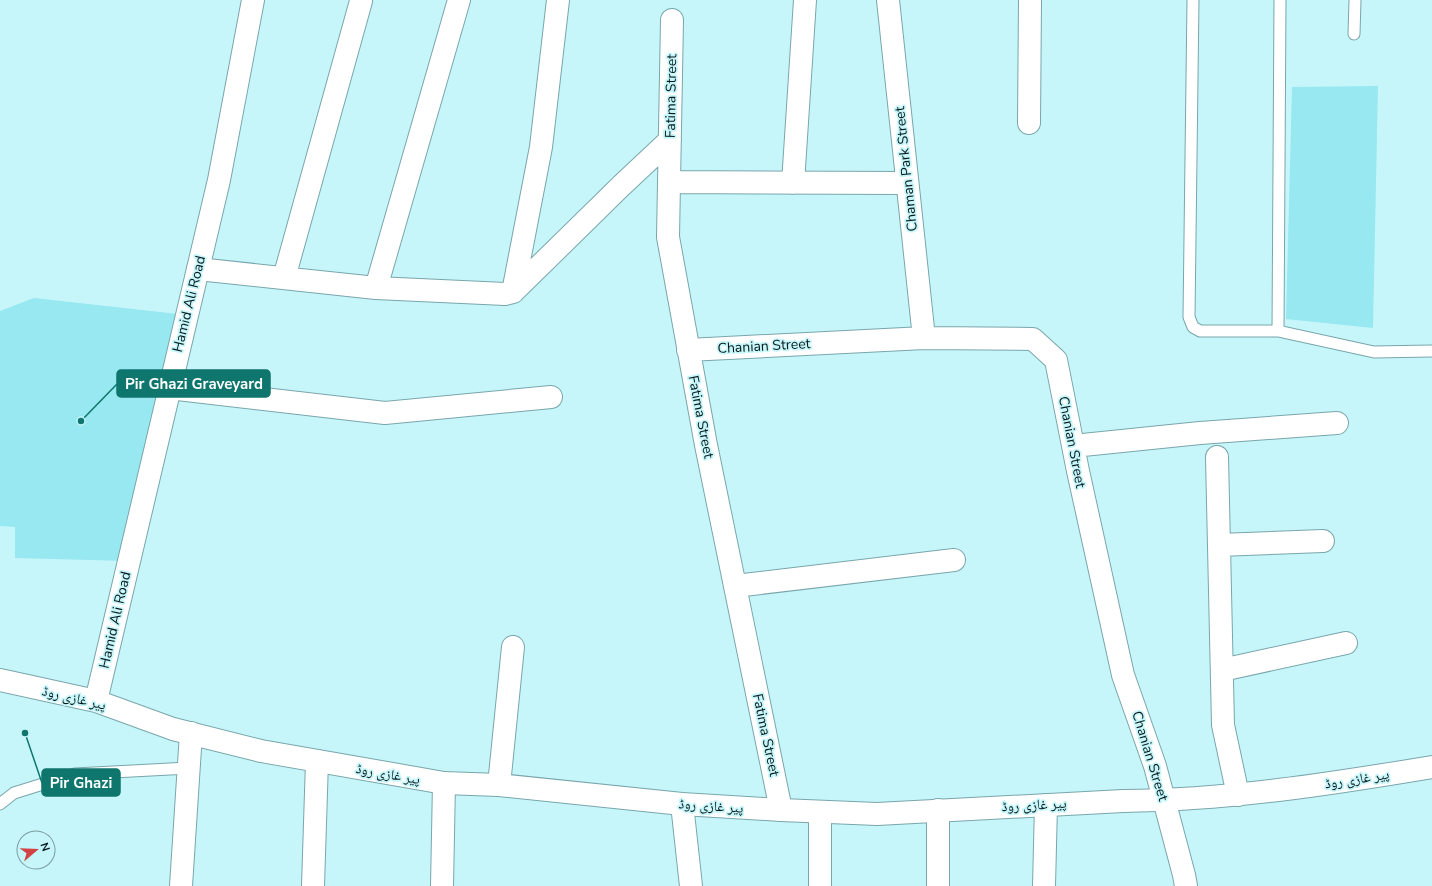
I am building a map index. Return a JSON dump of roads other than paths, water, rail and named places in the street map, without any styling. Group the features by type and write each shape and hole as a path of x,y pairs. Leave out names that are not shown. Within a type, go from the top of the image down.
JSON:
{"street":[{"name":"Hamid Ali Road","path":"96,701 219,180 253,0"},
{"path":"284,278 361,0"},
{"path":"376,288 459,0"},
{"path":"513,292 541,147 558,0"},
{"path":"793,183 805,0"},
{"name":"Chaman Park Street","path":"888,0 924,338"},
{"path":"1029,123 1030,0"},
{"name":"Fatima Street","path":"672,20 668,237 688,350 781,810"},
{"path":"198,269 376,288 505,294 513,292 670,140"},
{"path":"669,182 907,183"},
{"name":"Chanian Street","path":"688,350 924,338 1033,338 1056,360 1073,446 1123,675 1155,766 1186,886"},
{"path":"169,388 385,413 551,397"},
{"path":"1073,446 1200,433 1337,423"},
{"path":"1217,457 1223,725 1238,795"},
{"path":"1219,544 1323,540"},
{"path":"735,586 954,560"},
{"path":"1222,670 1346,643"},
{"path":"499,785 513,647"},
{"name":"پیر غازی روڈ","path":"0,680 96,701 173,729 261,751 317,762 444,783 499,785 682,804 876,814 1164,800 1238,795 1337,783 1432,767"},
{"path":"181,886 191,733"},
{"path":"313,886 317,762"},
{"path":"442,886 444,783"},
{"path":"682,804 691,886"},
{"path":"1044,886 1046,805"},
{"path":"938,810 938,886"},
{"path":"820,812 820,886"}],"lane":[{"path":"1193,0 1188,317 1193,327 1200,331 1278,331 1374,352 1432,350"},
{"path":"1278,331 1280,0"},
{"path":"1354,34 1355,0"},
{"path":"0,804 14,793 75,774 189,768"}],"place":[{"name":"Pir Ghazi Graveyard","path":"81,421"},
{"name":"Pir Ghazi","path":"25,733"}]}
